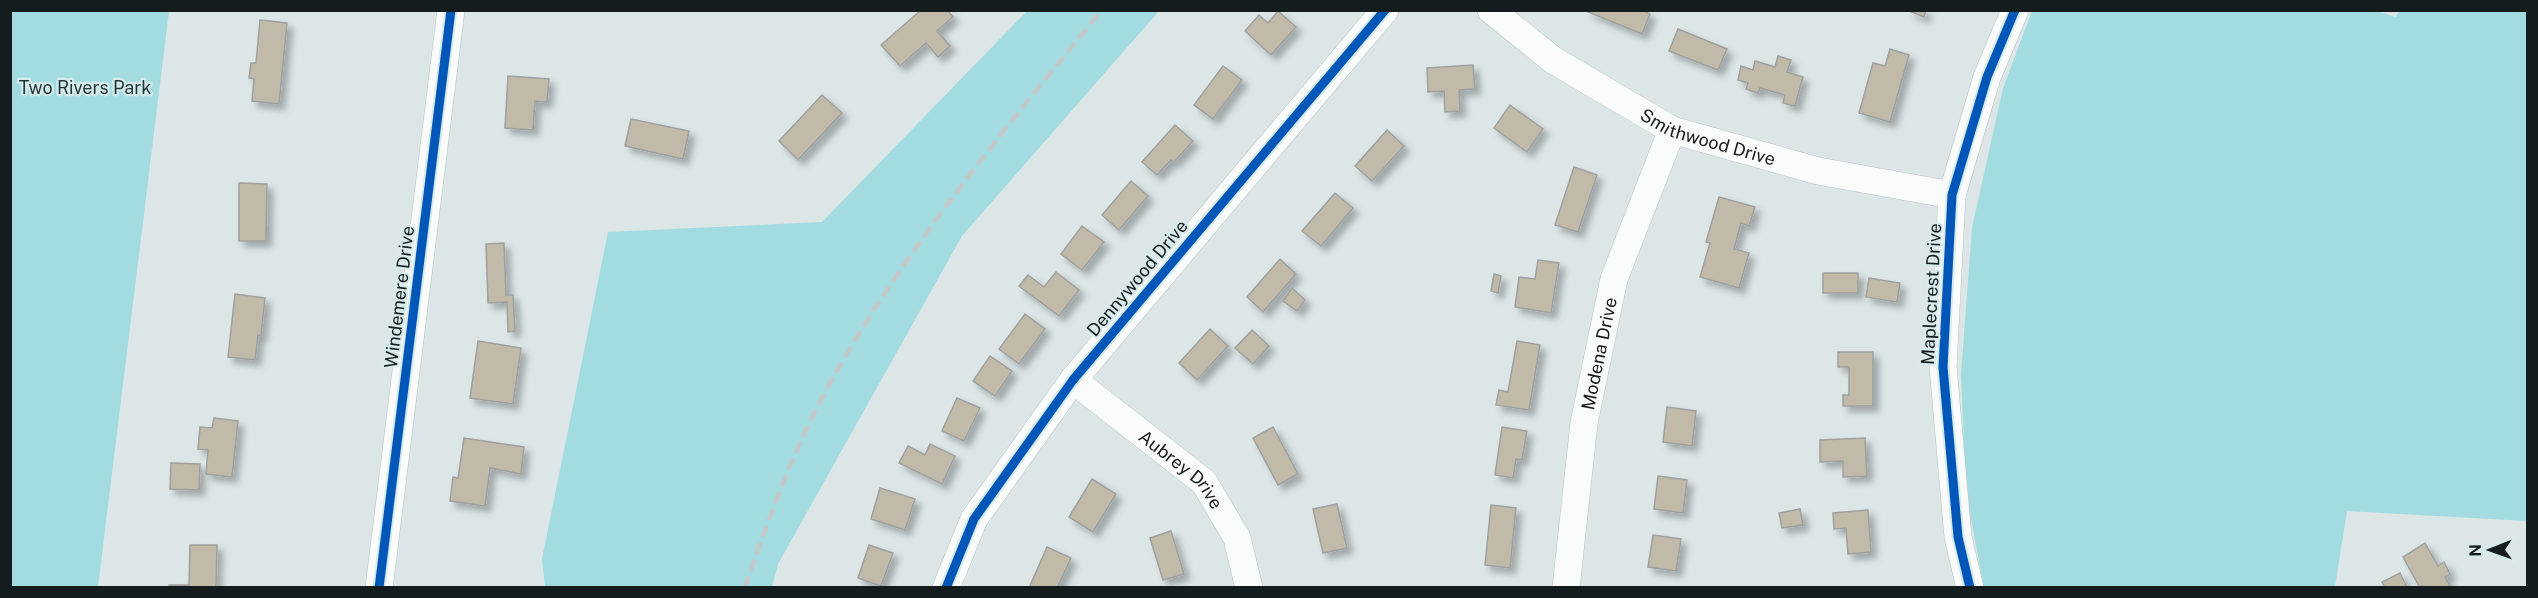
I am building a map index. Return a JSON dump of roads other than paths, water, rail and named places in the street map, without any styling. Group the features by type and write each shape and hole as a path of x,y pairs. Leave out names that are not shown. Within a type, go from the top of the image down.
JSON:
{"street":[{"name":"Windemere Drive","path":"379,588 451,10"},
{"name":"Dennywood Drive","path":"946,588 974,519 1073,380 1384,10"},
{"name":"Smithwood Drive","path":"1491,10 1553,60 1672,130 1818,171 1952,195"},
{"name":"Maplecrest Drive","path":"1970,588 1958,537 1943,367 1952,195 1987,77 2015,10"},
{"name":"Modena Drive","path":"1566,588 1584,423 1614,279 1672,130"},
{"name":"Aubrey Drive","path":"1073,380 1204,482 1237,538 1249,588"}],"railway":[{"path":"745,588 776,501 800,444 827,389 871,315 965,181 1102,10"}],"park label":[{"name":"Two Rivers Park","path":"85,87"}]}
